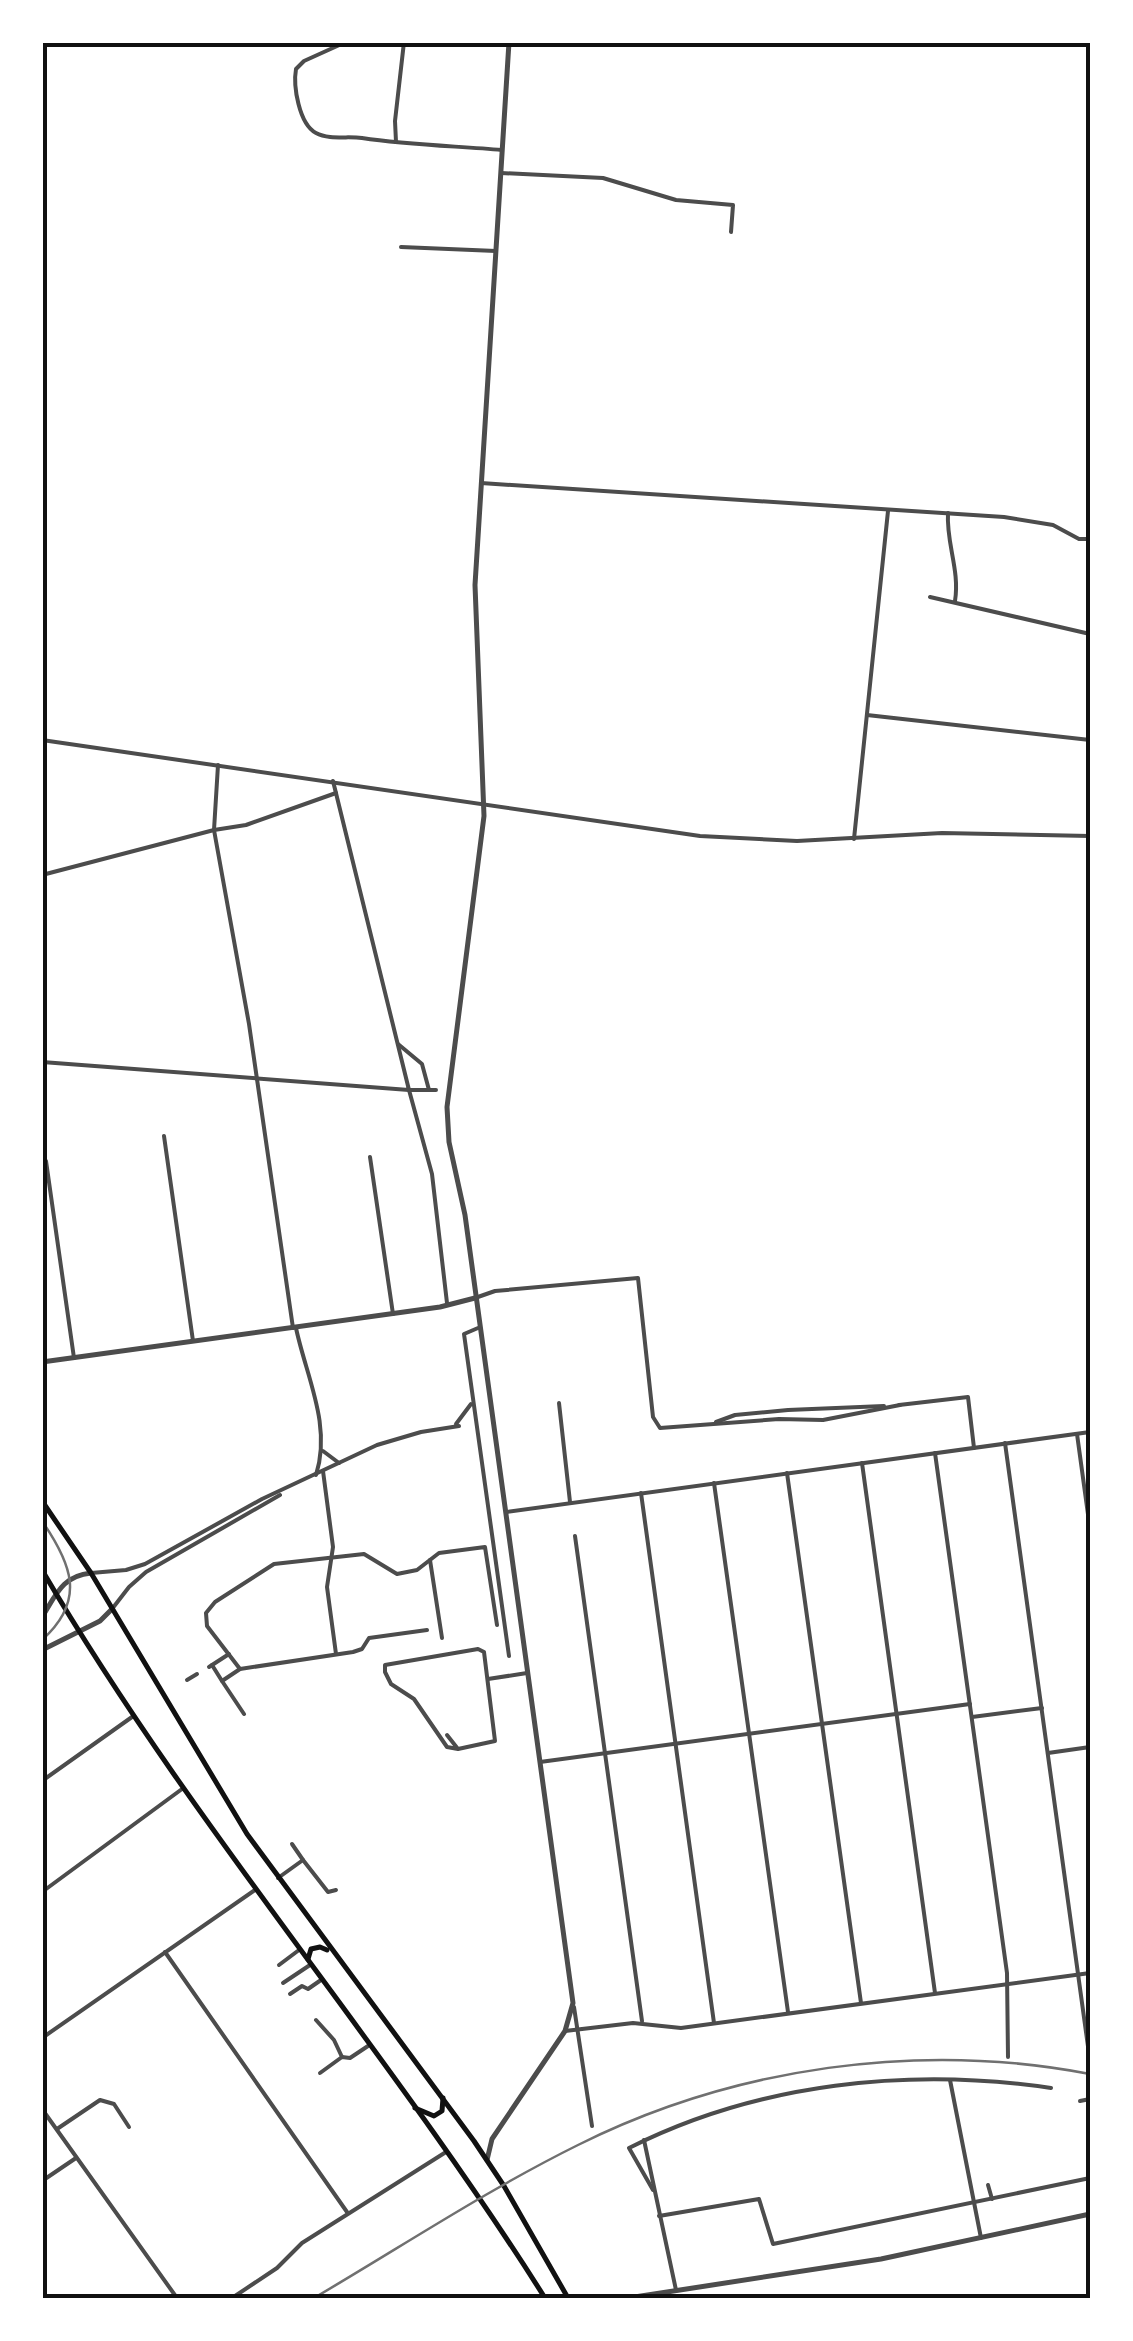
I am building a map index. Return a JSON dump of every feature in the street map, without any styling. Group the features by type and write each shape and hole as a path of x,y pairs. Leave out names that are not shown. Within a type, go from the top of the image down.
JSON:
{"main road":[{"path":"42,1501 91,1574 239,1821 487,2160 568,2298"},
{"path":"42,1570 132,1717 446,2152 545,2298"},
{"path":"309,1964 308,1953 315,1947 333,1953"},
{"path":"412,2106 434,2116 442,2111 442,2097"}],"street":[{"path":"346,42 297,67 295,85 305,121 312,130 322,135 378,141 502,150"},
{"path":"396,142 404,42"},
{"path":"509,42 475,604 485,804 447,1121 465,1215 592,2126"},
{"path":"501,173 603,178 676,200 733,205 731,232"},
{"path":"400,246 496,252"},
{"path":"481,483 1018,518 1058,526 1078,538 1090,538"},
{"path":"854,838 888,511"},
{"path":"948,513 947,532 958,581 955,603"},
{"path":"930,598 1090,634"},
{"path":"867,715 1090,740"},
{"path":"42,740 713,837 797,841 942,833 1090,836"},
{"path":"218,765 214,830 238,954 294,1327 318,1409 322,1450 316,1474"},
{"path":"333,780 432,1174 447,1306"},
{"path":"42,874 246,825 336,794"},
{"path":"398,1044 422,1064 429,1090"},
{"path":"42,1062 436,1090"},
{"path":"164,1136 192,1341"},
{"path":"370,1158 394,1314"},
{"path":"46,1160 74,1358"},
{"path":"42,1362 447,1306 495,1291 638,1278 656,1424 667,1429 823,1420 900,1404"},
{"path":"478,1328 464,1334 509,1656"},
{"path":"710,1425 735,1415 968,1397 974,1448"},
{"path":"42,1650 100,1621 146,1572 316,1474 397,1438 456,1426 473,1398"},
{"path":"559,1403 570,1503"},
{"path":"504,1512 1090,1432"},
{"path":"1077,1434 1090,1530"},
{"path":"1005,1443 1090,2061"},
{"path":"322,1450 339,1463"},
{"path":"935,1453 1006,1984 1008,2057"},
{"path":"862,1463 935,1993"},
{"path":"323,1471 332,1557 327,1573 336,1654"},
{"path":"787,1473 861,2003"},
{"path":"714,1483 788,2012"},
{"path":"42,1616 70,1578 145,1564 262,1499 283,1492"},
{"path":"641,1493 714,2023"},
{"path":"574,1536 642,2024"},
{"path":"240,1669 206,1622 206,1613 269,1565 364,1554 397,1574 417,1570 439,1553 484,1547 497,1625"},
{"path":"430,1560 442,1638"},
{"path":"222,1681 240,1669 359,1651 369,1638 427,1630"},
{"path":"480,1650 485,1654 495,1740 458,1749 447,1747 414,1700 391,1684 384,1667 480,1650"},
{"path":"229,1654 210,1666 244,1714"},
{"path":"488,1679 527,1673"},
{"path":"187,1680 197,1674"},
{"path":"540,1762 970,1704"},
{"path":"972,1717 1042,1708"},
{"path":"42,1781 132,1717"},
{"path":"447,1736 458,1749"},
{"path":"1048,1752 1090,1747"},
{"path":"42,1892 182,1789"},
{"path":"292,1844 328,1892 336,1890"},
{"path":"277,1878 312,1858"},
{"path":"42,2038 256,1890"},
{"path":"280,1965 299,1950"},
{"path":"164,1952 348,2212"},
{"path":"283,1983 309,1964"},
{"path":"292,1968 296,1975"},
{"path":"564,2031 642,2024 671,2028 1090,1973"},
{"path":"301,1994 320,1980"},
{"path":"290,1994 302,1986 308,1989"},
{"path":"487,2160 492,2140 564,2031 572,2011 572,1991"},
{"path":"316,2020 342,2056"},
{"path":"320,2074 342,2056 352,2057 368,2046"},
{"path":"949,2079 981,2238"},
{"path":"653,2190 629,2148 731,2106 798,2092 900,2080 1008,2082 1051,2088"},
{"path":"1080,2101 1090,2099"},
{"path":"56,2129 100,2100 114,2104 130,2127"},
{"path":"42,2109 177,2298"},
{"path":"474,2142 492,2140"},
{"path":"644,2140 676,2290"},
{"path":"232,2298 277,2268 302,2243 446,2152"},
{"path":"42,2181 77,2158"},
{"path":"1062,2172 1065,2184"},
{"path":"1044,2175 1048,2187"},
{"path":"658,2216 760,2199 773,2244 1090,2178"},
{"path":"988,2185 992,2199"},
{"path":"628,2298 881,2258 1090,2214"}],"tram line":[{"path":"42,1521 61,1552 70,1581 65,1610 42,1640"}],"railway":[{"path":"314,2298 544,2162 638,2118 700,2096 828,2068 894,2061 1025,2064 1090,2074"}]}
